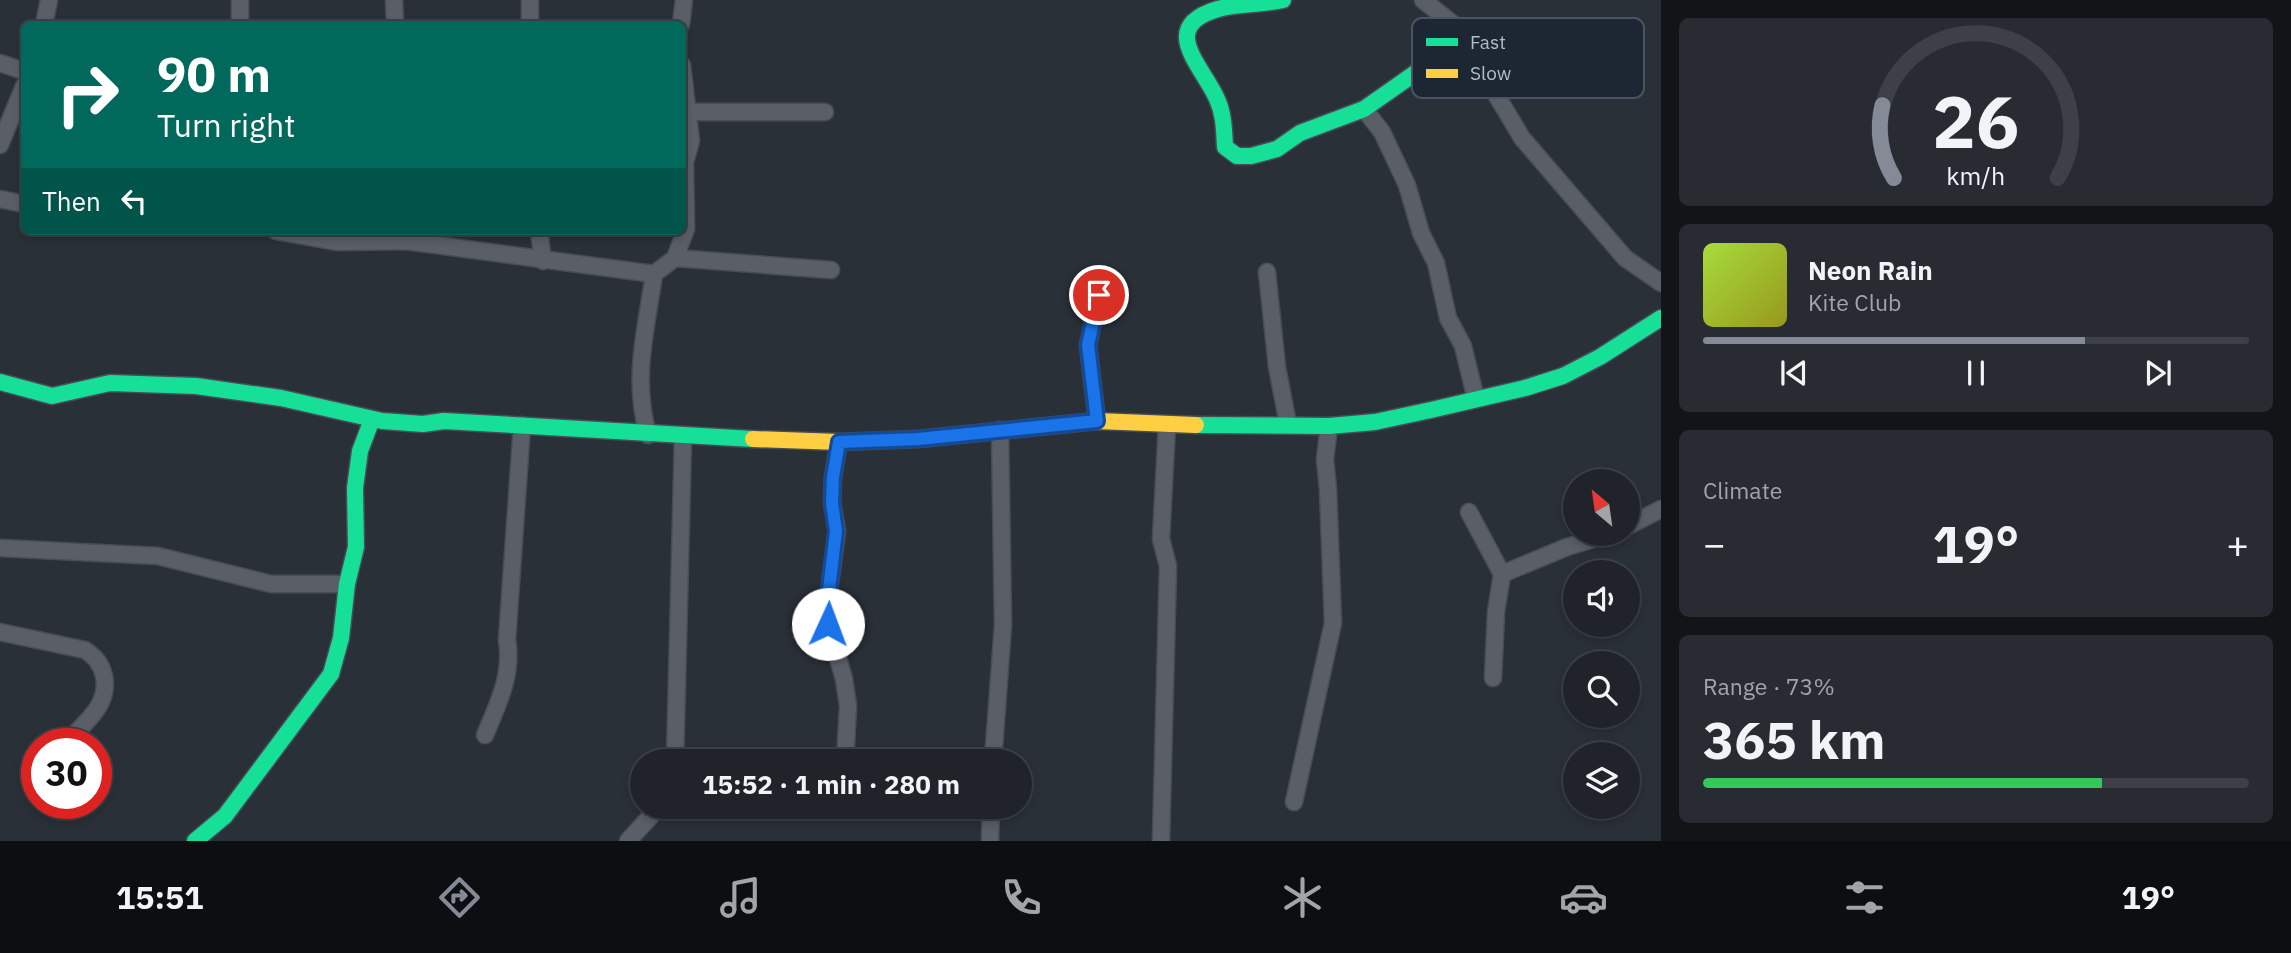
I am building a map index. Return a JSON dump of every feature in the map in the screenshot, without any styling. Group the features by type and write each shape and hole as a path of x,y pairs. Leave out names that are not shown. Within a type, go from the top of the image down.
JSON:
{"street":[{"path":"45,21 49,0"},
{"path":"240,0 240,21"},
{"path":"394,0 395,21"},
{"path":"530,0 530,21"},
{"path":"681,21 684,0"},
{"path":"1283,0 1213,10 1196,20 1185,34 1185,46 1204,73 1222,110 1225,147 1237,156 1251,156 1277,149 1300,132 1364,109 1412,75"},
{"path":"1423,0 1446,18"},
{"path":"0,64 21,71"},
{"path":"686,91 691,141 686,158"},
{"path":"0,145 21,93"},
{"path":"1498,98 1522,138 1625,258 1661,283"},
{"path":"1364,109 1382,132 1406,185 1421,233 1436,262 1448,317 1463,346 1476,399"},
{"path":"689,111 825,112"},
{"path":"0,198 21,203"},
{"path":"298,235 337,242 384,236 543,261 654,274 676,258 683,235"},
{"path":"540,235 543,261"},
{"path":"676,258 831,270"},
{"path":"1267,272 1277,366 1289,424"},
{"path":"648,435 640,406 639,358 654,274"},
{"path":"1097,421 1088,345 1099,295"},
{"path":"0,382 52,396 107,383 175,384 280,398 335,410 371,422 425,425 444,421 683,437 839,442 918,439 1097,421 1167,425 1329,426 1376,422 1563,376 1600,357 1661,318"},
{"path":"195,841 225,817 331,674 341,638 347,584 356,547 355,488 360,451 371,422"},
{"path":"485,736 505,684 508,667 507,640 522,425"},
{"path":"1161,841 1168,566 1161,538 1167,425"},
{"path":"1294,802 1333,623 1325,459 1329,426"},
{"path":"994,749 1003,625 1000,430"},
{"path":"675,749 683,437"},
{"path":"839,442 833,477 832,503 836,531 828,598 828,624 844,679 848,706 846,749"},
{"path":"1640,520 1661,509"},
{"path":"1469,512 1502,574 1496,612 1493,678"},
{"path":"1502,574 1570,546"},
{"path":"0,548 158,556 271,584 347,584"},
{"path":"0,632 85,650 94,656 101,666 106,692 102,705 80,728"},
{"path":"628,841 648,819"},
{"path":"990,841 991,819"}],"traffic: fast":[{"path":"1283,0 1218,9 1200,17 1190,26 1187,36 1189,48 1219,105 1225,147 1237,156 1251,156 1277,149 1300,133 1364,109 1412,75"},
{"path":"1196,425 1329,426 1375,422 1431,410 1525,388 1563,376 1600,357 1661,318"},
{"path":"0,382 52,396 110,383 196,386 281,398 382,421 423,424 444,421 753,439"},
{"path":"195,841 225,816 331,674 341,638 347,584 356,547 355,488 360,451 371,422"}],"traffic: slow":[{"path":"753,439 839,442 918,439 1097,421 1196,425"}],"route":[{"path":"828,624 828,598 836,531 832,503 833,477 839,442 918,439 1097,421 1088,345 1099,295"}]}
